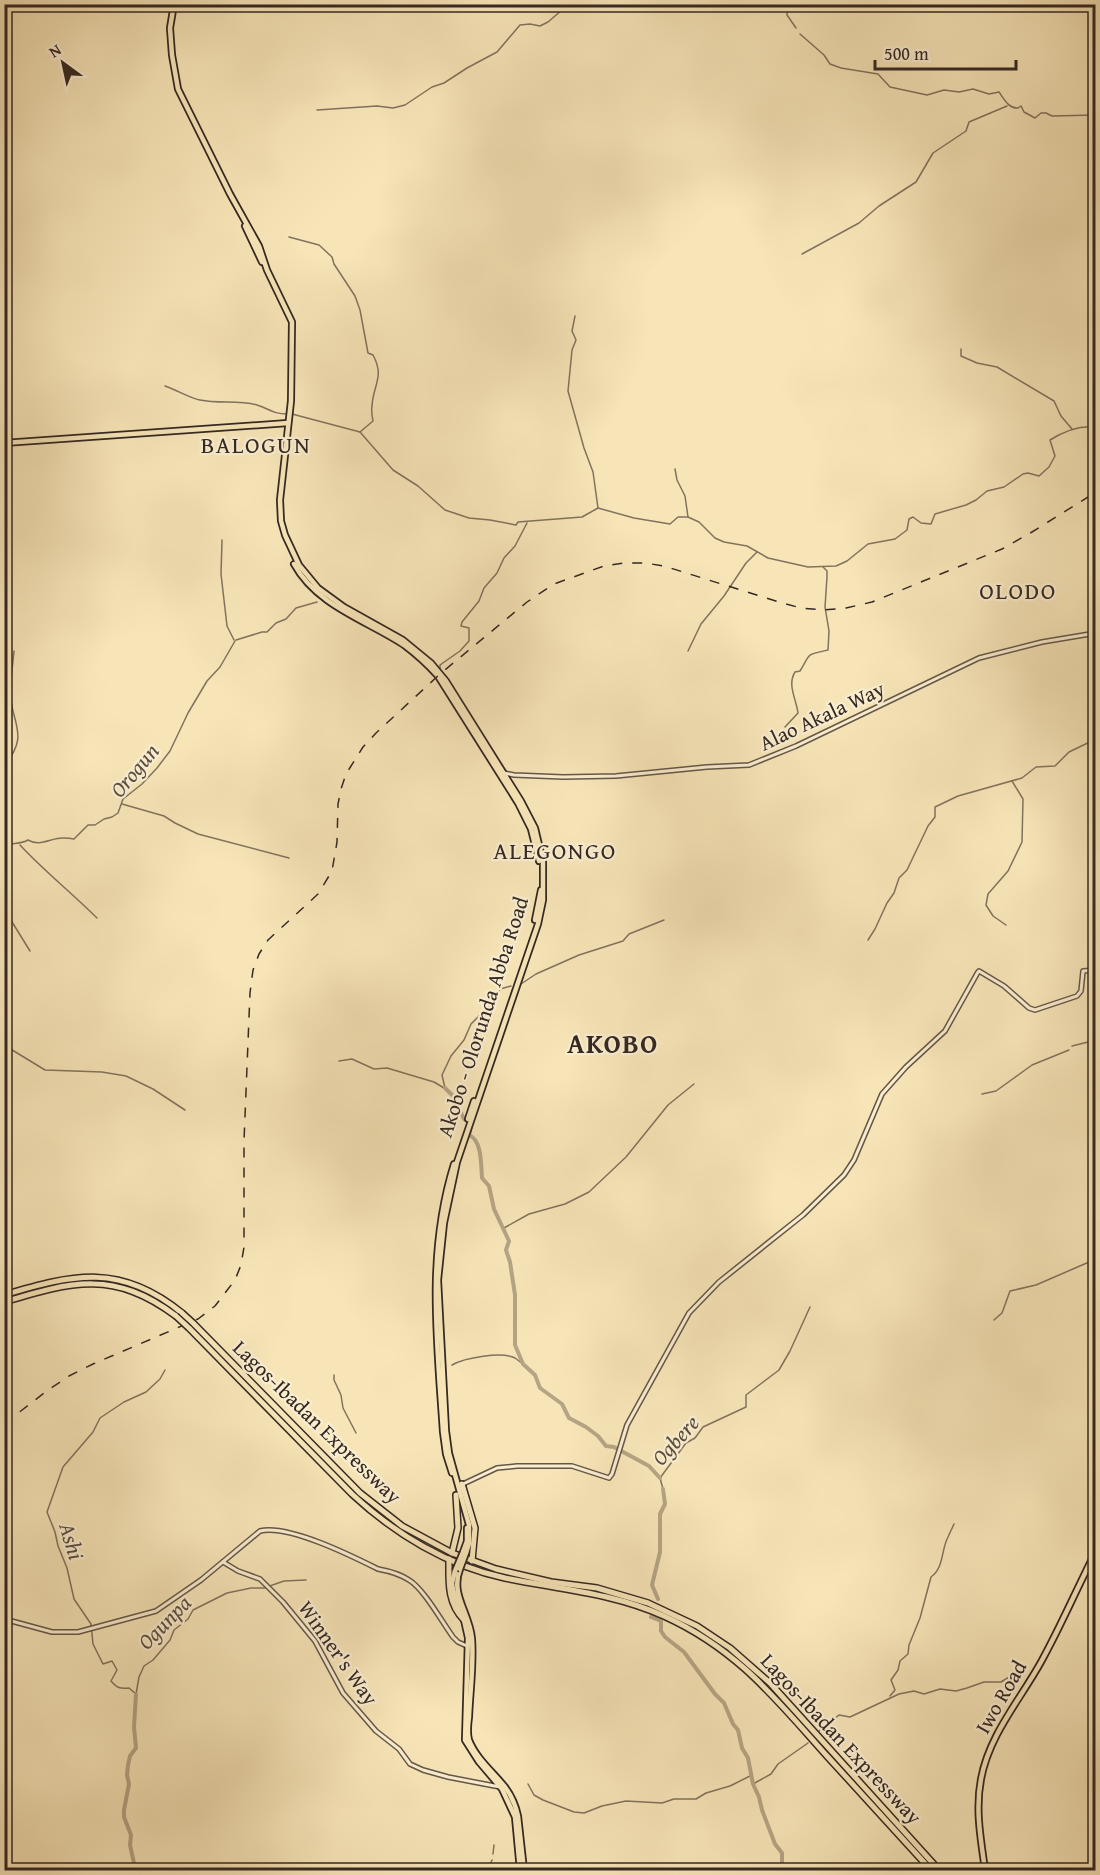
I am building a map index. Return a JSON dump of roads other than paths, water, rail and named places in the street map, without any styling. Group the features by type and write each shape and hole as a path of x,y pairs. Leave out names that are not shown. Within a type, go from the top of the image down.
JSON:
{"highway":[{"name":"Lagos-Ibadan Expressway","path":"4,1295 75,1277 107,1278 144,1288 168,1302 367,1499 402,1526 483,1572 616,1599 663,1616 730,1655 759,1680 931,1870"},
{"name":"Lagos-Ibadan Expressway","path":"4,1302 61,1286 98,1284 118,1286 137,1292 179,1315"},
{"path":"452,1553 468,1556 467,1553 475,1539 475,1528 460,1484"},
{"path":"456,1495 458,1528 452,1553 450,1593 455,1607 464,1620"},
{"name":"Lagos-Ibadan Expressway","path":"452,1553 504,1571 629,1596 680,1616 716,1637 745,1659 770,1683 940,1870"},
{"path":"467,1553 472,1561"},
{"path":"918,1857 926,1870"}],"main road":[{"name":"Akobo - Olorunda Abba Road","path":"173,4 168,22 173,80 177,95 259,246 267,270 292,322 287,419 277,501 279,523 286,547 297,569 330,603 403,645 441,677 502,773 528,821 535,838 540,862 540,899 535,923 450,1174 434,1282 446,1454 467,1527 467,1553 457,1570"},
{"path":"4,445 287,419"},
{"name":"Akobo - Olorunda Abba Road","path":"445,1436 460,1484"},
{"name":"Iwo Road","path":"1038,1670 1095,1551"},
{"name":"Iwo Road","path":"986,1870 981,1816 984,1776 997,1740 1038,1670 1095,1556"},
{"path":"457,1570 452,1583 453,1590 464,1620 469,1646 466,1726 474,1748 505,1788 517,1812 522,1870"},
{"path":"457,1570 456,1590 469,1620 472,1637 465,1740 487,1773 500,1787 515,1817 522,1870"}],"street":[{"name":"Alao Akala Way","path":"502,773 616,776 749,765 796,746 973,660 1042,642 1095,633"},
{"name":"Alao Akala Way","path":"505,779 514,775"},
{"path":"460,1484 497,1468 517,1466 573,1466 607,1478 612,1474 627,1425 689,1313 719,1282 803,1215 844,1174 854,1160 882,1094 906,1067 945,1031 978,972 991,978 1029,1008 1035,1010 1077,996 1081,991 1082,973 1087,969 1095,970"},
{"path":"4,1619 52,1632 78,1632 156,1611 224,1562 262,1530 280,1531 312,1540 378,1569 410,1580 455,1639 469,1646"},
{"name":"Winner's Way","path":"224,1562 238,1571 256,1577 285,1603 315,1641 343,1693 376,1731 399,1749 410,1764 448,1777 500,1787"}],"waterway":[{"path":"317,110 377,106 393,108 405,105 432,87 444,83 497,52 520,25 540,26 569,4"},
{"path":"788,4 787,15 796,28"},
{"path":"800,34 824,55 830,64 878,74 890,87 927,95 944,90 959,92 973,89 989,94 999,92 1009,105 1015,108 1021,106 1024,112 1035,118 1041,113 1052,116 1096,115"},
{"path":"802,254 859,223 879,206 916,182 933,153 966,131 969,122 1007,106"},
{"path":"289,237 319,245 332,257 334,264 355,296 368,353 373,355 378,369 372,408 373,421 360,432"},
{"path":"575,316 572,331 576,340 572,350 568,391 593,472 598,508"},
{"path":"961,349 961,356 977,363 997,367 1054,401 1061,416 1072,429"},
{"path":"165,386 200,400 250,404 288,414"},
{"path":"292,414 360,432 393,470 418,486 445,510 469,518 516,525 518,522 582,517 598,508 634,518 670,524 678,517 688,517 699,522 715,538 724,542 747,546 768,558 808,567 836,566 847,561 868,544 895,539 907,530 909,519 913,517 921,523 931,524 935,514 966,505 987,491 1004,487 1023,474 1039,476 1049,467 1055,456 1050,440 1072,429 1096,427"},
{"path":"675,469 677,480 685,496 688,517"},
{"path":"440,670 440,665 460,651 469,641 469,628 461,626 462,622 479,601 484,588 515,546 527,523"},
{"path":"222,540 221,574 227,626 234,640"},
{"path":"688,651 701,624 724,596 746,563 757,552"},
{"path":"785,727 798,713 792,687 795,672 800,671 810,656 828,650 829,631 825,607 827,571 823,567"},
{"path":"236,640 267,632 276,623 286,619 296,608 317,602"},
{"name":"Orogun","path":"4,846 28,840 37,843 58,838 74,839 88,825 95,825 118,813 123,799 142,784 170,751 188,713 235,641"},
{"path":"4,765 12,755 18,738 10,694 14,651"},
{"path":"868,940 894,893 899,878 907,870 928,826 935,817 935,807 958,796 1022,778 1036,767 1055,766 1069,752 1096,739"},
{"path":"1006,925 993,916 986,905 988,894 1008,871 1022,842 1023,799 1012,781"},
{"path":"122,804 164,816 198,834 289,858"},
{"path":"20,845 97,918"},
{"path":"4,909 30,951"},
{"path":"521,984 536,974 579,955 623,941 629,934 664,920"},
{"path":"445,1088 442,1075 451,1056 464,1040 471,1024 494,1001 500,989 511,986"},
{"path":"1072,1046 1096,1040"},
{"path":"4,1045 45,1070 102,1072 126,1076 153,1089 185,1110"},
{"path":"982,1094 996,1091 1032,1065 1069,1050"},
{"path":"339,1061 352,1059 374,1069 387,1068 434,1082 444,1088"},
{"path":"504,1228 529,1214 565,1204 589,1192 626,1157 668,1105 694,1084"},
{"path":"445,1088 453,1096 464,1119"},
{"path":"471,1126 469,1135 479,1147 482,1178 489,1186 494,1209 509,1241 506,1250 515,1295 515,1345 523,1364 535,1375 540,1388 562,1404 569,1418 598,1436 606,1446 614,1447 649,1466 660,1478"},
{"path":"994,1320 1002,1313 1010,1291 1036,1285 1096,1259"},
{"name":"Ogbere","path":"663,1489 660,1478 686,1443 695,1438 703,1427 746,1407 746,1395 779,1370 810,1307"},
{"path":"452,1365 493,1355 509,1356 523,1364"},
{"name":"Ashi","path":"165,1370 160,1379 146,1392 124,1402 100,1418 93,1432 63,1467 47,1512 67,1568 74,1599 91,1624 93,1644 103,1664 112,1661 117,1670 111,1681 117,1687 129,1688 136,1694 144,1666 153,1660 170,1640 174,1630 188,1619 193,1610 227,1593 264,1588 284,1581 306,1580"},
{"path":"334,1375 343,1408 356,1433"},
{"name":"Ogbere","path":"658,1599 652,1585 660,1552 660,1514 665,1504 663,1489"},
{"path":"890,1696 895,1690 891,1680 898,1670 900,1661 908,1654 931,1577 938,1569 954,1524"},
{"name":"Ogbere","path":"651,1617 661,1621 661,1631 665,1637 684,1652 724,1703 738,1730 762,1810 775,1844 782,1853 782,1870"},
{"path":"819,1731 839,1715 850,1717 899,1694 914,1691 924,1694 940,1689 956,1691 984,1682 1001,1682 1011,1676"},
{"name":"Ogunpa","path":"132,1870 134,1863 130,1845 131,1835 124,1817 124,1810 129,1784 128,1765 130,1756 136,1748 134,1727 136,1694"},
{"path":"753,1784 771,1774 778,1764 808,1743"},
{"path":"528,1784 534,1795 543,1800 574,1812 584,1813 626,1801 662,1803 674,1799 696,1799 752,1775"},
{"path":"493,1854 494,1845"},
{"path":"488,1870 492,1860"}],"railway":[{"path":"4,1424 69,1376 198,1319 215,1306 235,1280 241,1265 244,1247 244,1141 253,970 268,940 318,894 332,871 337,842 338,804 341,789 346,774 363,747 440,674 527,602 554,584 604,566 624,563 664,566 801,608 823,610 846,608 872,602 1002,549 1096,492"}],"district":[{"name":"BALOGUN","path":"256,445"},
{"name":"OLODO","path":"1018,591"},
{"name":"ALEGONGO","path":"555,851"},
{"name":"AKOBO","path":"613,1044"}]}
